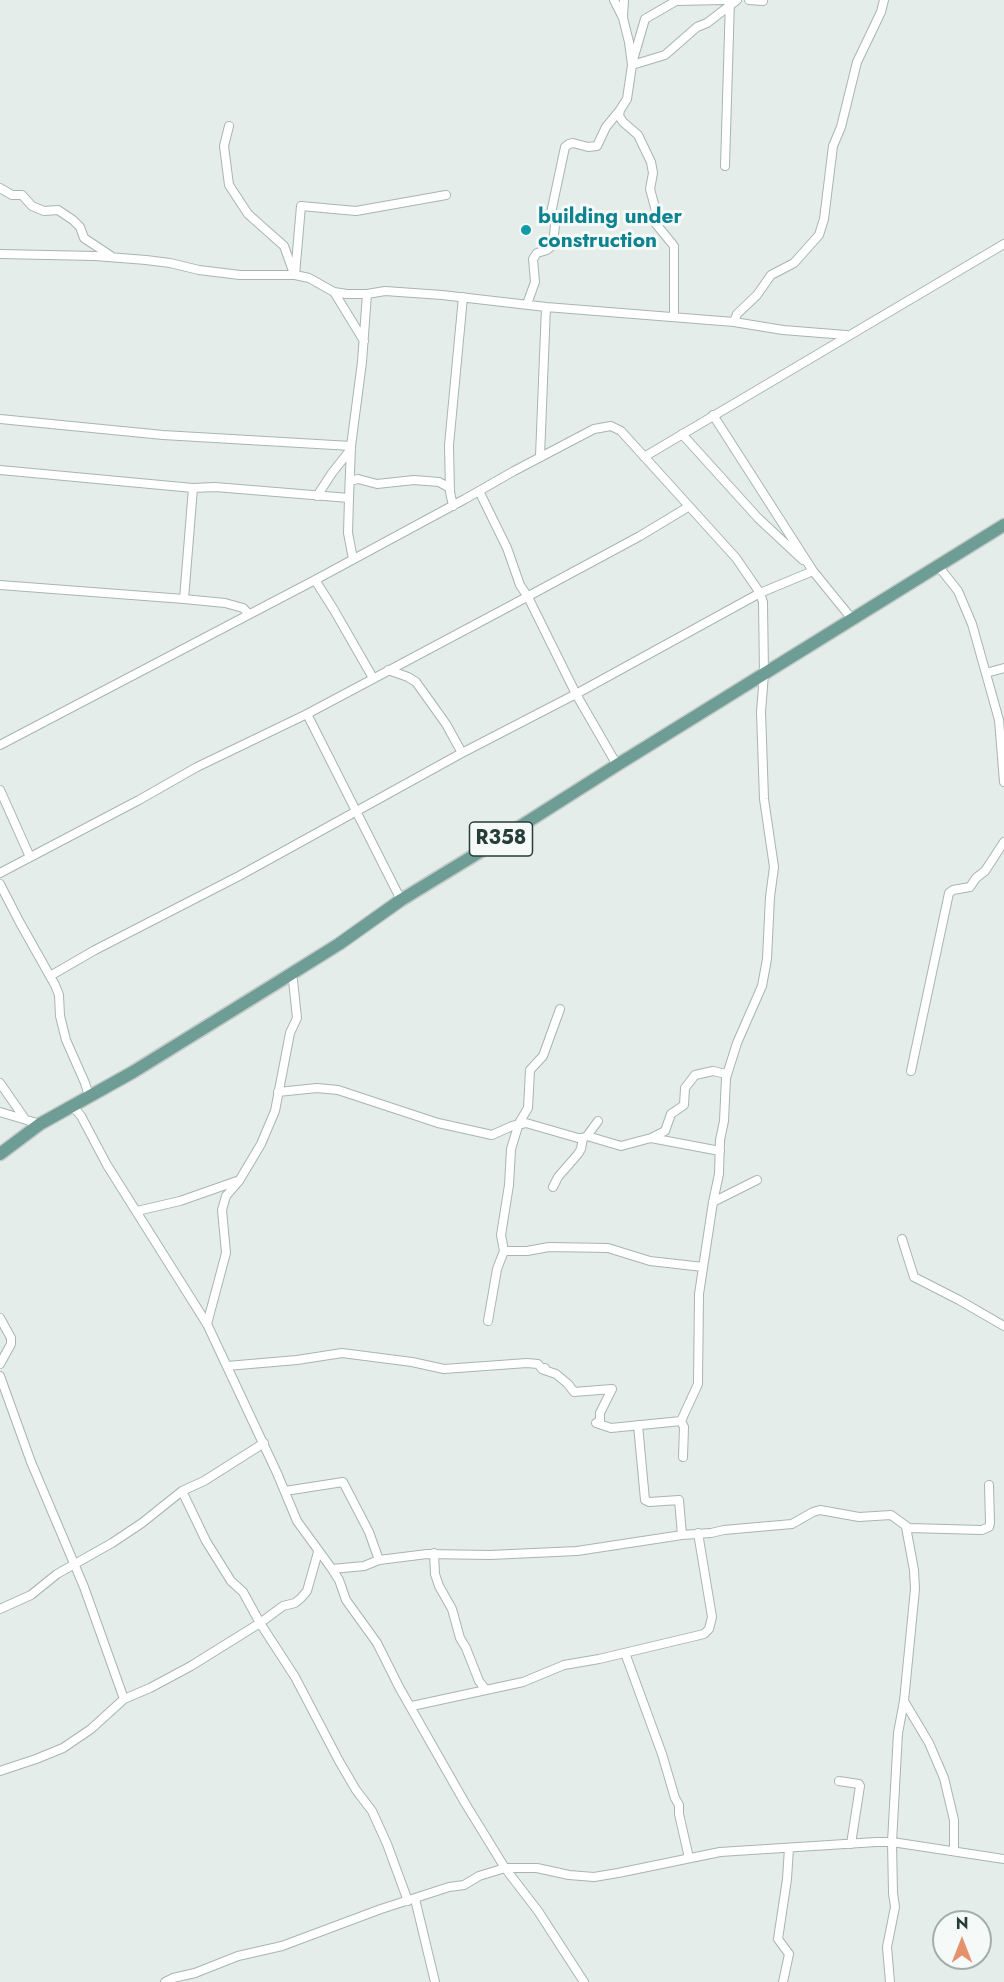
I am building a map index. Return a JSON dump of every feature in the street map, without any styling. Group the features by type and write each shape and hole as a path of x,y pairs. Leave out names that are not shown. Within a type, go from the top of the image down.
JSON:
{"main road":[{"name":"R358","path":"0,1154 40,1124 133,1072 290,975 401,900 1004,525"}],"street":[{"path":"614,0 630,42 632,65"},
{"path":"622,18 624,0"},
{"path":"749,0 763,1"},
{"path":"734,322 737,314 757,295 771,275 794,263 819,235 824,219 833,146 857,62 881,12 884,0"},
{"path":"527,304 528,295 535,282 533,259 537,253 547,250 553,244 555,225 551,213 566,147 573,143 588,147 597,146 606,127 627,99 632,65 645,19 676,1 731,1"},
{"path":"632,65 665,55 697,27 707,23 731,1"},
{"path":"725,166 731,1"},
{"path":"620,110 620,118 638,135 651,162 653,173 650,189 656,211 656,224 674,246 674,317"},
{"path":"229,126 224,146 229,185 248,214 284,246 295,275"},
{"path":"0,188 12,195 22,195 32,206 44,211 58,210 80,227 84,238 115,258"},
{"path":"295,275 301,206 356,211 446,195"},
{"path":"644,457 846,335 887,314 1004,244"},
{"path":"0,254 115,258 170,263 199,270 240,275 295,275 320,282 334,292 364,341"},
{"path":"334,292 367,294 385,291 463,297 546,307 734,322 783,330 846,335"},
{"path":"353,559 348,533 348,498 367,294"},
{"path":"453,506 450,488 449,445 463,297"},
{"path":"540,456 546,307"},
{"path":"713,415 813,571"},
{"path":"0,419 163,435 351,447"},
{"path":"0,745 222,630 453,506 540,456 594,429 610,426 621,431 736,558 760,593 763,602 764,674 761,712 764,799 774,860 767,959 762,986 726,1074 719,1174 698,1308 698,1384 681,1421"},
{"path":"682,434 758,518 790,546 813,571 852,619"},
{"path":"317,496 351,447"},
{"path":"0,470 193,488 348,498"},
{"path":"350,481 361,480 377,484 414,480 444,483 450,488"},
{"path":"184,598 193,488"},
{"path":"479,491 507,548 517,578 576,694 617,765"},
{"path":"0,873 197,767 307,714 528,597 688,507"},
{"path":"939,567 963,599 987,673 999,720 1004,782"},
{"path":"50,976 760,593 813,571"},
{"path":"315,580 373,678"},
{"path":"0,585 184,598 225,603 243,608 249,614"},
{"path":"987,673 1004,668"},
{"path":"388,670 416,682 446,724 462,753"},
{"path":"307,714 401,900"},
{"path":"0,790 30,857"},
{"path":"911,1071 949,893 970,887 985,871 1004,842"},
{"path":"0,884 59,995 60,1016 66,1040 89,1096"},
{"path":"207,1324 226,1253 222,1210 226,1196 239,1181 261,1144 275,1111 290,1033 297,1018 293,980 290,975"},
{"path":"488,1321 497,1269 504,1251 501,1235 509,1185 511,1149 519,1123 528,1108 530,1070 543,1056 560,1009"},
{"path":"278,1092 317,1088 338,1090 438,1123 492,1135 519,1123 531,1124 578,1138 585,1137 621,1146 651,1138 665,1131 671,1114 684,1105 685,1088 695,1075 713,1071 726,1074"},
{"path":"0,1083 25,1119"},
{"path":"72,1106 81,1116 107,1165 207,1324 264,1443 297,1521 332,1569 339,1580 346,1600 377,1643 399,1687 505,1868 538,1911 584,1982"},
{"path":"0,1112 40,1124"},
{"path":"553,1187 558,1177 578,1154 585,1137 598,1121"},
{"path":"651,1138 720,1151"},
{"path":"713,1202 757,1180"},
{"path":"137,1211 180,1201 239,1181"},
{"path":"902,1239 914,1277 1004,1326"},
{"path":"504,1251 527,1251 549,1246 608,1248 651,1261 703,1268"},
{"path":"0,1318 11,1338 11,1344 0,1364"},
{"path":"227,1366 297,1360 342,1353 411,1362 438,1369 521,1363 538,1364 542,1369 545,1368 544,1370 556,1374 574,1392 612,1389 600,1413 600,1421 596,1423 609,1428 681,1421"},
{"path":"0,1376 34,1471 75,1565 124,1699"},
{"path":"681,1421 684,1427 683,1457"},
{"path":"638,1425 645,1500 649,1502 679,1500 682,1535"},
{"path":"0,1609 31,1595 57,1575 142,1523 182,1491 204,1481 264,1443"},
{"path":"285,1491 344,1482 369,1532 379,1560"},
{"path":"332,1569 364,1566 379,1560 434,1553 490,1555 577,1551 682,1535 792,1524 813,1512 827,1510 859,1517 891,1515 906,1527 972,1531 987,1529 990,1523 989,1485"},
{"path":"182,1491 206,1541 231,1581 243,1592 260,1623 296,1677 339,1761 372,1811 411,1900 435,1982"},
{"path":"890,1982 887,1947 895,1907 892,1842 898,1733 904,1701 915,1589 906,1527"},
{"path":"411,1706 523,1682 564,1665 704,1634 709,1629 712,1617 698,1533"},
{"path":"0,1771 36,1760 69,1744 91,1729 124,1699 190,1666 260,1623 283,1606 295,1603 301,1598 312,1578 318,1552"},
{"path":"434,1553 435,1574 439,1586 452,1609 460,1638 479,1681 486,1690"},
{"path":"625,1653 679,1805 689,1858"},
{"path":"904,1701 928,1743 944,1778 954,1821 954,1851"},
{"path":"839,1781 860,1786 851,1844"},
{"path":"165,1982 238,1956 282,1946 381,1909 449,1887 464,1885 479,1876 505,1868 537,1868 568,1875 594,1876 618,1874 720,1852 892,1842 1004,1859"},
{"path":"783,1982 789,1954 778,1939 787,1880 789,1848"}],"place":[{"name":"building under construction","path":"526,230"}]}
